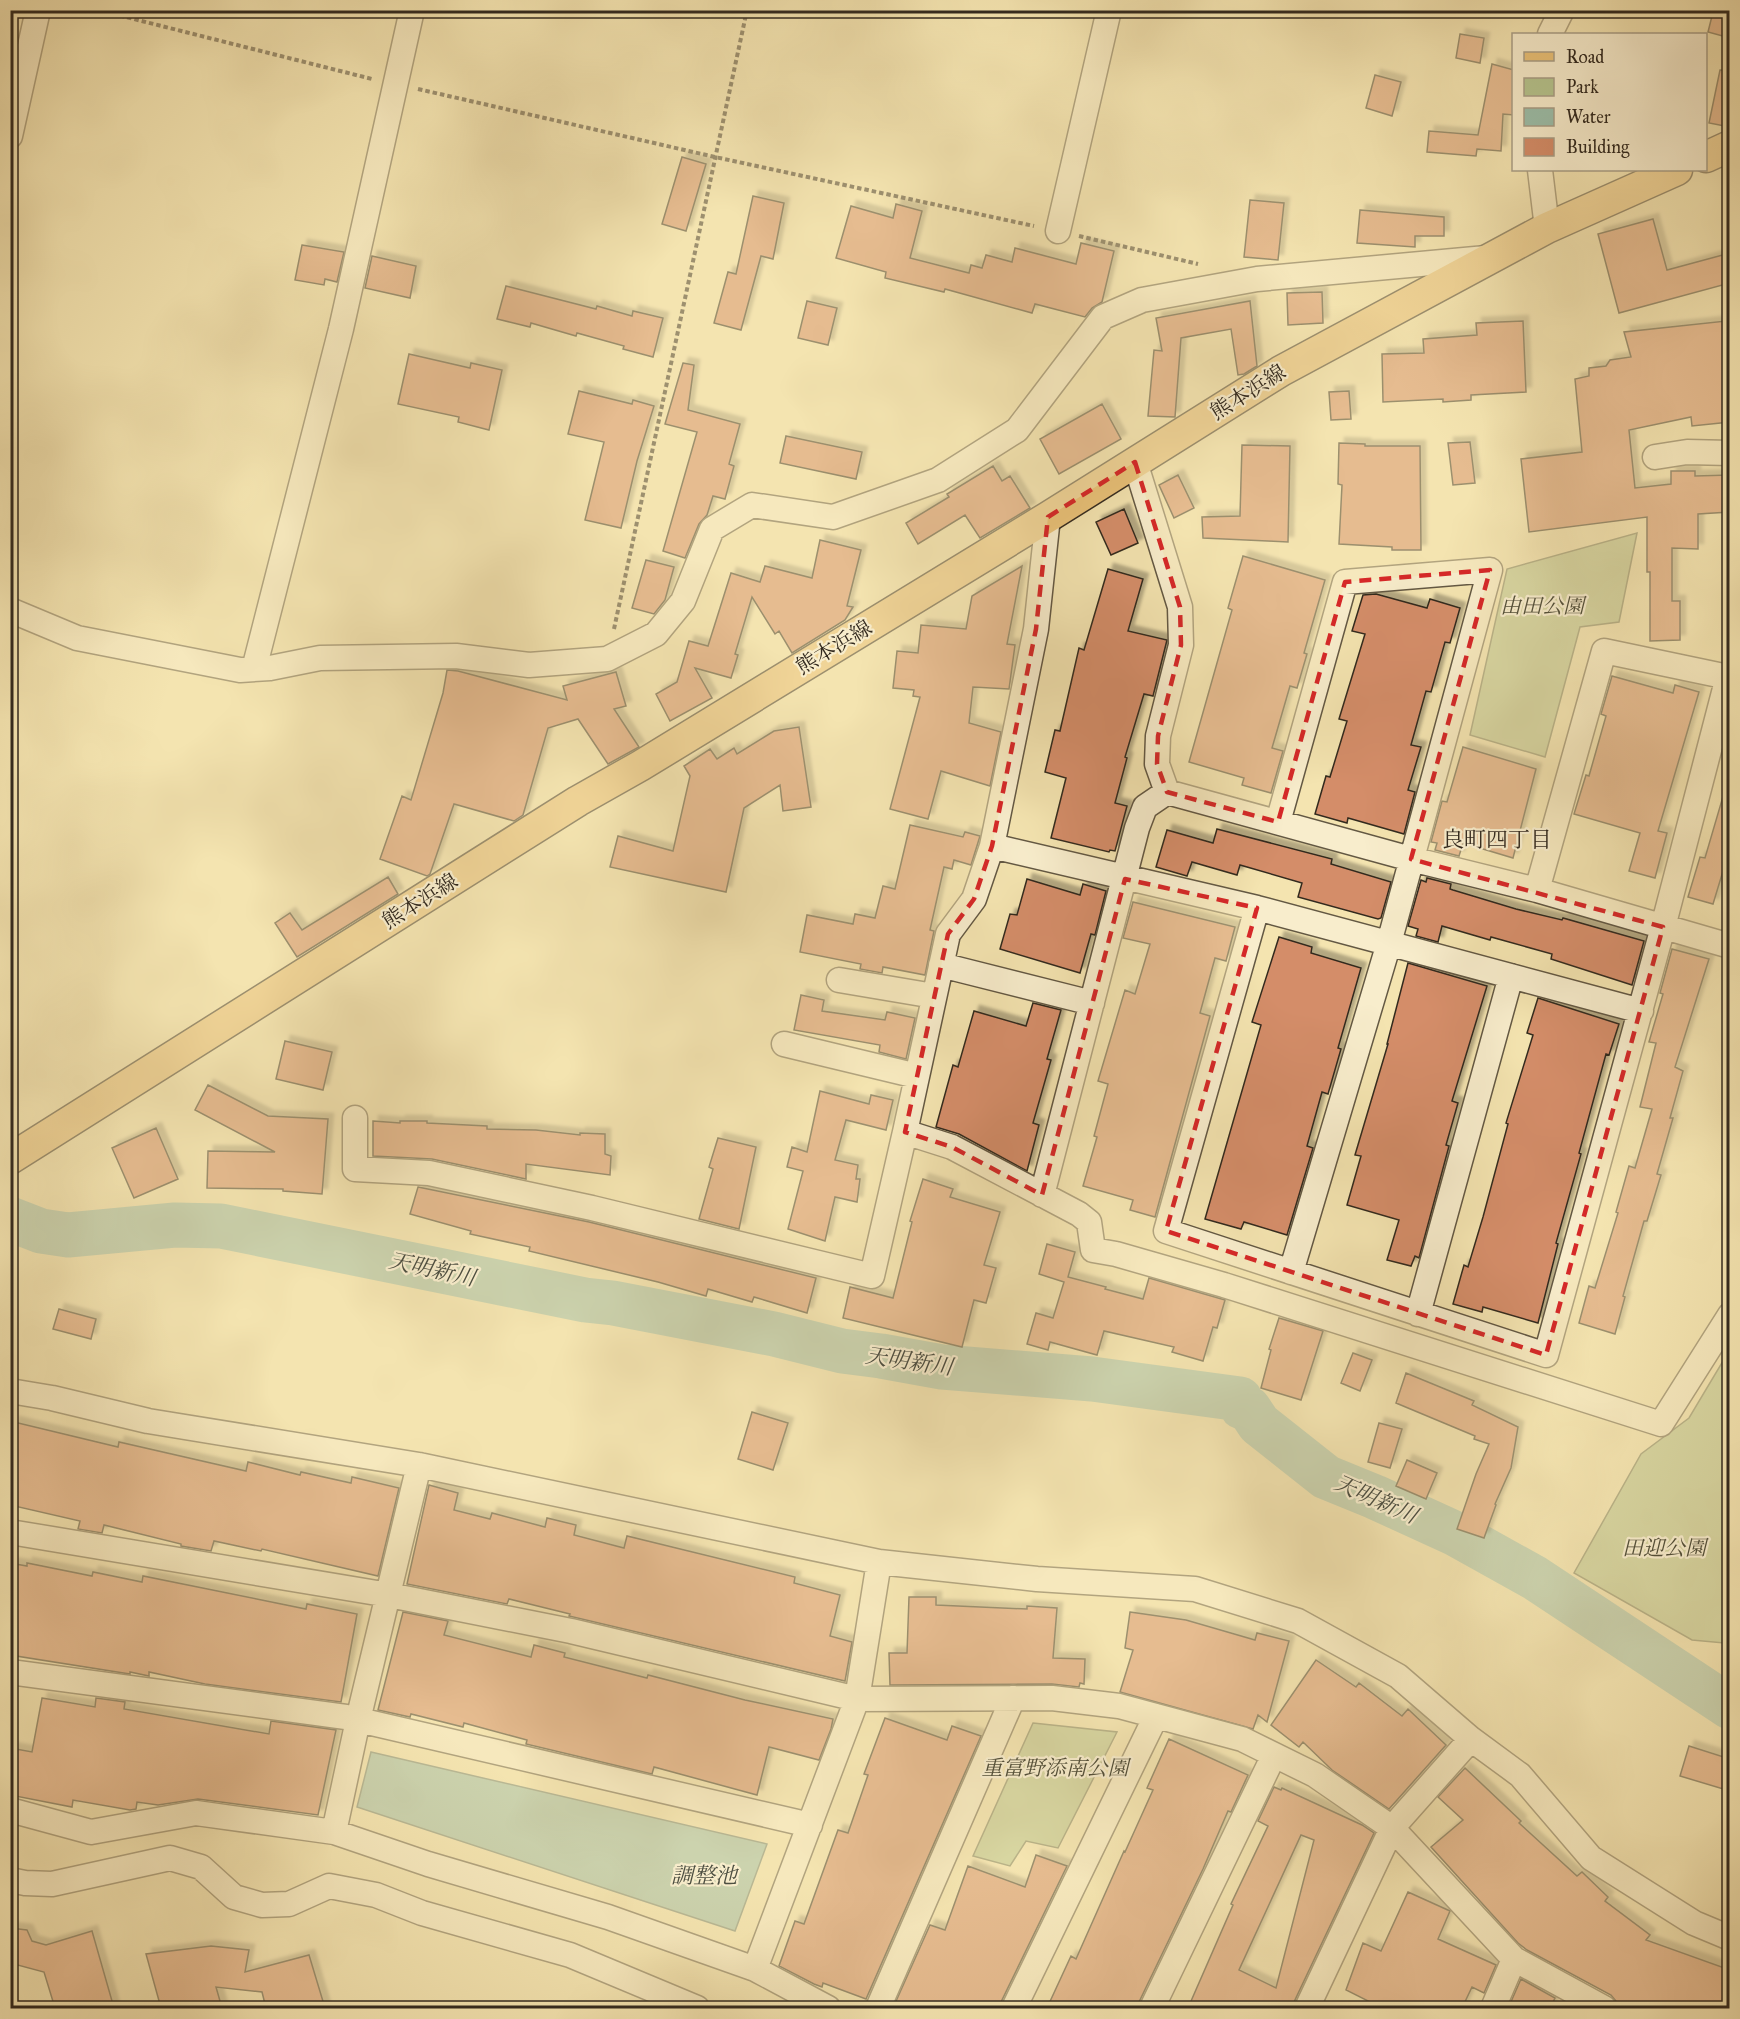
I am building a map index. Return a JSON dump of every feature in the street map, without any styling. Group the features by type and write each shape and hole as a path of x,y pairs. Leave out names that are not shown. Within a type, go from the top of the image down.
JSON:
{"main road":[{"path":"1707,157 1730,146"},
{"name":"熊本浜線","path":"10,1159 578,801 640,766 1048,517 1281,371 1547,228 1675,171"}],"street":[{"path":"10,136 38,10"},
{"path":"254,669 341,329 412,10"},
{"path":"1058,231 1109,10"},
{"path":"1550,33 1562,10"},
{"path":"1540,171 1547,228"},
{"path":"10,610 77,639 240,670 270,668 320,658 456,656 530,665 607,659 656,634 683,601 712,529 752,505 833,517 938,480 1017,430 1103,316 1142,300 1257,279 1492,257"},
{"path":"1655,458 1687,452 1730,453"},
{"path":"1136,462 1180,607 1181,645 1158,736 1157,764 1167,792"},
{"path":"355,1118 354,1169 429,1173 592,1208 872,1276 948,934 974,899 992,846 1036,629 1048,517"},
{"path":"1278,822 1345,582 1490,570 1389,943 1291,1272"},
{"path":"1257,908 1166,1231 1546,1356 1641,1011 1729,677 1604,651 1537,890"},
{"path":"1042,1195 1137,828 1145,807 1167,792 1412,859 1537,890 1730,946"},
{"path":"992,846 1125,879 1257,908 1641,1011"},
{"path":"941,965 1092,1003"},
{"path":"1418,1314 1511,976"},
{"path":"839,980 934,996"},
{"path":"784,1044 917,1076"},
{"path":"905,1132 952,1147 1079,1214 1089,1222 1093,1250 1116,1254 1224,1285 1661,1424 1730,1315"},
{"path":"10,1391 51,1398 147,1421 419,1465 879,1562 1037,1578 1195,1589 1298,1621 1398,1676 1471,1739 1520,1775 1591,1858 1694,1923 1730,1938"},
{"path":"334,1832 358,1720 419,1465"},
{"path":"10,1532 389,1595 571,1630 857,1699 1052,1698 1108,1704 1242,1739 1316,1775 1392,1828 1514,1959 1604,2008"},
{"path":"755,1969 857,1699 879,1562"},
{"path":"10,1672 358,1720 810,1825"},
{"path":"878,2008 1013,1698"},
{"path":"1014,2008 1156,1716"},
{"path":"1307,2008 1392,1828 1471,1739"},
{"path":"1152,2008 1274,1755"},
{"path":"10,1810 90,1832 196,1814 334,1832 428,1864 608,1917 755,1969 828,2008"},
{"path":"10,1880 52,1884 170,1858 201,1867 234,1897 262,1905 290,1904 329,1886 376,1895 422,1912 570,1956 697,2008"},
{"path":"1492,2008 1514,1959"}],"path":[{"path":"607,659 747,10"},
{"path":"715,158 1058,231 1198,265"}],"highlighted area":[{"path":"1135,462 1180,607 1181,645 1158,736 1157,764 1167,792 1278,822 1345,582 1490,570 1411,859 1663,927 1546,1355 1166,1231 1257,908 1125,879 1042,1195 952,1147 905,1132 948,934 974,899 992,846 1036,629 1048,517"}],"green space":[{"name":"由田公園","path":"1637,533 1619,622 1580,627 1545,757 1470,735 1507,569"},
{"name":"田迎公園","path":"1729,1351 1730,1609 1724,1643 1692,1640 1574,1573 1641,1454 1689,1418"},
{"name":"重富野添南公園","path":"1033,1723 1117,1732 1058,1848 1026,1841 1010,1866 973,1856"}],"water":[{"name":"調整池","path":"371,1752 767,1844 735,1931 357,1807"}],"building":[{"path":"1713,12 1730,17 1730,38 1708,32"},
{"path":"1460,34 1484,38 1480,63 1456,58"},
{"path":"1492,64 1512,69 1512,115 1503,114 1501,151 1477,149 1476,156 1427,152 1429,131 1478,135"},
{"path":"1720,70 1730,71 1730,127 1709,123"},
{"path":"1375,75 1401,82 1392,116 1366,108"},
{"path":"682,157 706,164 686,231 662,224"},
{"path":"753,196 784,203 773,259 761,256 741,330 714,323 728,272 736,274"},
{"path":"1250,200 1284,203 1278,260 1244,257"},
{"path":"896,204 922,211 910,258 969,273 971,265 982,268 986,255 1012,262 1015,248 1076,264 1081,243 1114,251 1102,302 1092,308 1085,317 1035,304 1032,313 945,289 944,292 885,278 886,272 836,258 851,206 893,218"},
{"path":"1360,210 1444,217 1444,236 1415,236 1415,247 1357,243"},
{"path":"1653,219 1667,270 1730,253 1730,283 1619,313 1598,234"},
{"path":"302,245 344,252 337,282 325,279 324,285 295,280"},
{"path":"372,256 416,266 410,298 365,288"},
{"path":"506,286 596,309 597,306 632,316 633,311 663,318 653,357 577,333 576,336 531,323 530,327 497,319"},
{"path":"1322,292 1323,323 1288,325 1287,293"},
{"path":"807,301 837,308 828,345 798,338"},
{"path":"1250,301 1257,366 1238,375 1231,329 1181,338 1175,417 1148,416 1154,350 1162,351 1156,318"},
{"path":"1523,321 1526,392 1471,395 1471,400 1443,402 1443,399 1383,402 1382,354 1424,353 1423,339 1477,335 1476,323"},
{"path":"1726,321 1730,359 1730,422 1692,426 1691,417 1629,430 1635,488 1671,484 1671,471 1695,471 1695,476 1730,475 1730,512 1698,514 1698,549 1672,548 1672,601 1680,601 1680,640 1650,641 1647,517 1529,532 1521,459 1582,452 1575,379 1589,376 1589,368 1606,366 1610,360 1631,357 1624,332"},
{"path":"409,354 470,368 471,363 502,370 489,430 458,422 459,417 398,404"},
{"path":"683,363 694,365 688,410 740,424 729,464 734,466 725,499 713,496 707,515 699,524 685,558 663,551 697,432 665,424"},
{"path":"579,391 632,404 633,400 654,406 637,461 621,528 585,520 604,442 568,434"},
{"path":"1349,391 1351,419 1331,420 1329,392"},
{"path":"1102,404 1121,439 1059,474 1040,439"},
{"path":"786,436 862,452 856,479 780,463"},
{"path":"1470,442 1475,483 1453,485 1448,443"},
{"path":"1339,443 1365,444 1365,446 1420,446 1421,550 1392,550 1392,547 1339,544 1342,485 1338,484"},
{"path":"1242,445 1290,446 1288,542 1203,538 1202,517 1240,516"},
{"path":"993,466 1002,481 1010,476 1030,508 980,538 965,515 918,544 906,523 949,497 947,494"},
{"path":"1178,475 1194,508 1174,518 1159,485"},
{"path":"1124,509 1138,543 1111,555 1096,522"},
{"path":"820,540 861,550 847,606 853,607 845,620 792,653 779,631 775,634 752,597 735,654 738,655 731,678 695,668 712,698 670,721 656,694 677,682 689,641 708,646 731,573 760,582 765,566 812,578"},
{"path":"1243,556 1325,580 1304,653 1307,654 1297,688 1290,686 1272,748 1283,751 1271,793 1242,785 1244,778 1189,762 1232,610 1228,608"},
{"path":"646,560 674,567 665,600 654,614 632,608"},
{"path":"1022,566 1007,644 1015,645 1009,689 973,687 969,723 1001,732 990,786 941,771 928,819 890,809 920,697 913,696 914,690 893,688 897,651 918,653 921,625 966,629 972,596"},
{"path":"1108,569 1143,579 1128,631 1167,640 1153,696 1144,694 1125,757 1127,758 1115,803 1127,806 1115,851 1110,850 1109,852 1051,838 1066,778 1045,772 1055,730 1060,731 1079,648 1084,650"},
{"path":"1376,594 1427,608 1430,599 1460,608 1450,643 1445,642 1431,692 1426,691 1411,745 1421,747 1408,790 1415,792 1404,834 1348,818 1347,823 1315,814 1326,776 1330,777 1347,721 1339,719 1365,634 1352,631 1363,595"},
{"path":"447,670 567,700 563,686 616,672 626,706 614,709 639,747 608,764 578,719 548,728 523,815 514,821 454,804 430,874 427,876 380,859 402,796 411,800 443,693"},
{"path":"1612,676 1673,693 1675,685 1699,692 1658,831 1667,833 1655,878 1629,871 1640,833 1574,814 1586,775 1589,776 1606,716 1601,714"},
{"path":"799,727 811,807 783,811 780,785 744,808 726,892 610,867 618,836 673,851 690,776 684,766 710,749 717,759 734,748 737,754 774,731"},
{"path":"1463,747 1536,769 1513,858 1463,843 1459,856 1435,850 1437,843 1431,842 1442,801 1447,802"},
{"path":"1724,793 1730,794 1730,848 1713,904 1688,897 1700,857 1705,858"},
{"path":"910,825 963,837 965,832 980,836 971,865 954,860 952,869 944,867 930,930 934,931 925,975 883,967 882,973 860,969 861,964 800,952 807,915 853,924 855,914 875,918 883,886 895,889"},
{"path":"1217,829 1332,859 1331,864 1391,882 1381,918 1298,897 1302,883 1240,865 1237,875 1192,862 1187,876 1156,867 1167,830 1213,843"},
{"path":"388,877 398,894 297,957 275,923 290,913 302,930"},
{"path":"1427,878 1451,884 1450,889 1516,909 1562,920 1563,918 1644,941 1632,985 1551,959 1552,954 1491,937 1490,940 1442,926 1438,942 1416,936 1418,929 1408,926 1421,880 1426,882"},
{"path":"1027,879 1080,895 1083,884 1106,891 1095,935 1091,934 1080,973 1000,949 1010,914 1017,915"},
{"path":"1133,902 1235,927 1226,961 1215,958 1200,1013 1210,1016 1155,1217 1130,1210 1133,1200 1083,1186 1097,1137 1094,1136 1108,1084 1098,1081 1125,990 1135,994 1150,944 1123,938"},
{"path":"1279,937 1312,947 1311,953 1361,968 1338,1048 1341,1049 1328,1094 1322,1092 1307,1146 1313,1148 1287,1235 1244,1222 1241,1229 1205,1219 1261,1025 1252,1022"},
{"path":"1672,949 1709,959 1675,1067 1683,1071 1670,1118 1673,1118 1657,1174 1661,1175 1647,1221 1644,1221 1615,1334 1579,1323 1589,1286 1595,1288 1618,1213 1616,1212 1629,1166 1635,1168 1652,1109 1640,1107 1656,1043 1649,1042 1663,994 1660,993"},
{"path":"1408,963 1487,986 1452,1101 1458,1103 1446,1145 1449,1146 1419,1258 1415,1256 1411,1266 1387,1260 1399,1220 1347,1205 1361,1156 1355,1155 1388,1044"},
{"path":"801,995 824,1000 822,1011 885,1020 887,1012 915,1018 906,1059 879,1052 880,1045 794,1030"},
{"path":"1538,998 1619,1024 1609,1055 1606,1054 1579,1153 1581,1154 1556,1243 1558,1244 1538,1323 1483,1307 1482,1312 1453,1304 1464,1265 1468,1267 1483,1217 1508,1124 1506,1123 1533,1035 1527,1033"},
{"path":"1033,1003 1061,1010 1047,1059 1051,1060 1033,1123 1039,1125 1027,1171 959,1134 936,1127 953,1065 958,1067 974,1011 1026,1026"},
{"path":"285,1041 332,1052 323,1090 276,1079"},
{"path":"208,1085 268,1116 328,1119 322,1194 283,1191 283,1189 207,1188 208,1151 275,1152 195,1110"},
{"path":"820,1091 869,1104 871,1095 893,1100 886,1130 846,1120 835,1160 858,1165 856,1179 860,1179 857,1202 835,1197 825,1241 788,1229 803,1171 787,1167 792,1147 807,1152"},
{"path":"373,1121 400,1123 400,1121 427,1121 427,1123 487,1126 487,1129 536,1130 580,1135 580,1133 605,1134 605,1154 611,1156 610,1175 526,1164 526,1179 432,1159 373,1156"},
{"path":"156,1128 178,1179 134,1198 112,1148"},
{"path":"718,1138 756,1147 739,1229 699,1219 713,1169 709,1167"},
{"path":"923,1179 953,1189 950,1197 1000,1212 984,1265 996,1268 986,1303 974,1300 962,1347 843,1318 850,1287 893,1298 912,1222 910,1221"},
{"path":"418,1187 589,1222 816,1278 807,1313 754,1297 752,1302 708,1289 706,1296 529,1251 530,1247 470,1234 471,1231 410,1214"},
{"path":"1047,1244 1075,1252 1068,1277 1106,1287 1105,1289 1143,1299 1149,1278 1225,1300 1217,1328 1213,1327 1203,1361 1172,1352 1174,1347 1104,1331 1097,1355 1050,1342 1048,1350 1027,1344 1036,1313 1053,1318 1064,1282 1039,1274"},
{"path":"59,1309 96,1319 91,1339 53,1329"},
{"path":"1279,1318 1323,1331 1301,1400 1261,1388 1271,1350 1269,1349"},
{"path":"1353,1353 1372,1360 1360,1391 1341,1383"},
{"path":"1406,1373 1474,1401 1472,1405 1518,1427 1511,1468 1495,1504 1484,1538 1457,1529 1489,1444 1396,1403"},
{"path":"752,1412 788,1423 773,1470 738,1459"},
{"path":"14,1422 118,1447 119,1442 246,1471 248,1462 300,1475 301,1472 351,1483 352,1477 399,1488 378,1576 262,1549 261,1551 214,1541 211,1551 181,1546 181,1544 104,1525 102,1533 78,1529 80,1521 10,1505 10,1438"},
{"path":"1379,1423 1402,1429 1390,1468 1368,1462"},
{"path":"1407,1460 1437,1473 1426,1499 1396,1486"},
{"path":"429,1485 458,1493 454,1510 490,1519 492,1513 545,1527 547,1518 576,1525 574,1535 624,1548 627,1536 795,1577 794,1583 840,1595 830,1636 852,1642 845,1681 569,1616 570,1614 509,1599 507,1604 407,1584"},
{"path":"10,1563 27,1566 27,1563 92,1576 93,1572 142,1582 143,1576 306,1609 307,1604 357,1614 341,1702 205,1684 149,1672 149,1676 130,1672 130,1674 10,1655"},
{"path":"909,1597 936,1597 936,1605 1057,1608 1053,1658 1085,1659 1084,1684 1080,1683 1079,1687 1052,1684 890,1685 889,1653 907,1653"},
{"path":"403,1612 448,1621 444,1635 531,1657 534,1645 565,1653 564,1657 647,1678 648,1675 745,1700 833,1719 831,1729 819,1760 769,1747 757,1795 654,1767 652,1774 526,1744 527,1740 464,1723 463,1727 411,1714 410,1717 378,1710"},
{"path":"1130,1612 1186,1620 1255,1640 1257,1633 1289,1641 1267,1722 1258,1715 1253,1729 1120,1692 1133,1650 1125,1648"},
{"path":"1316,1660 1356,1687 1359,1683 1402,1716 1408,1709 1446,1745 1389,1809 1332,1770 1303,1742 1299,1747 1271,1725"},
{"path":"42,1698 95,1707 96,1698 125,1702 124,1709 269,1734 271,1721 336,1730 318,1815 198,1799 158,1805 137,1802 136,1809 130,1810 73,1800 72,1807 10,1795 10,1748 32,1752"},
{"path":"885,1718 947,1740 952,1726 981,1736 866,1999 823,1983 822,1987 814,1984 779,1966 795,1921 804,1924 838,1830 848,1833 868,1775 864,1774"},
{"path":"1169,1739 1248,1775 1231,1812 1228,1811 1138,2008 1047,2008 1071,1956 1076,1959 1125,1852 1153,1790 1147,1788"},
{"path":"1689,1746 1730,1759 1730,1791 1680,1776"},
{"path":"1465,1768 1521,1821 1519,1823 1577,1876 1582,1872 1608,1897 1605,1901 1650,1935 1646,1940 1730,1970 1730,2008 1618,2008 1611,1995 1518,1943 1431,1847 1463,1820 1438,1797"},
{"path":"1274,1787 1281,1790 1282,1788 1362,1825 1374,1833 1293,2008 1188,2008 1233,1905 1231,1904 1268,1826 1258,1821","holes":["1301,1835 1314,1840 1276,1988 1239,1970"]},
{"path":"1036,1855 1067,1866 1000,2008 893,2008 930,1925 945,1930 968,1866 1025,1887"},
{"path":"1408,1892 1450,1911 1438,1939 1496,1965 1484,1993 1472,1987 1462,2008 1382,2008 1346,1990 1363,1943 1381,1951"},
{"path":"10,1928 27,1930 32,1941 46,1945 92,1931 114,2008 55,2008 44,1972 10,1963"},
{"path":"211,1946 249,1950 245,1972 309,1955 325,2008 266,2008 262,1992 216,1987 222,2008 161,2008 146,1954"},
{"path":"1521,1979 1555,1998 1550,2008 1519,2008 1510,2004"}],"waterway":[{"name":"天明新川","path":"10,1219 41,1231 68,1235 175,1225 221,1226 585,1300 613,1303 774,1334 842,1351 942,1367 1092,1379 1240,1399 1242,1407 1249,1409 1259,1424 1326,1477 1456,1534 1535,1578 1730,1707"}],"district":[{"name":"良町四丁目","path":"1497,839"}]}
